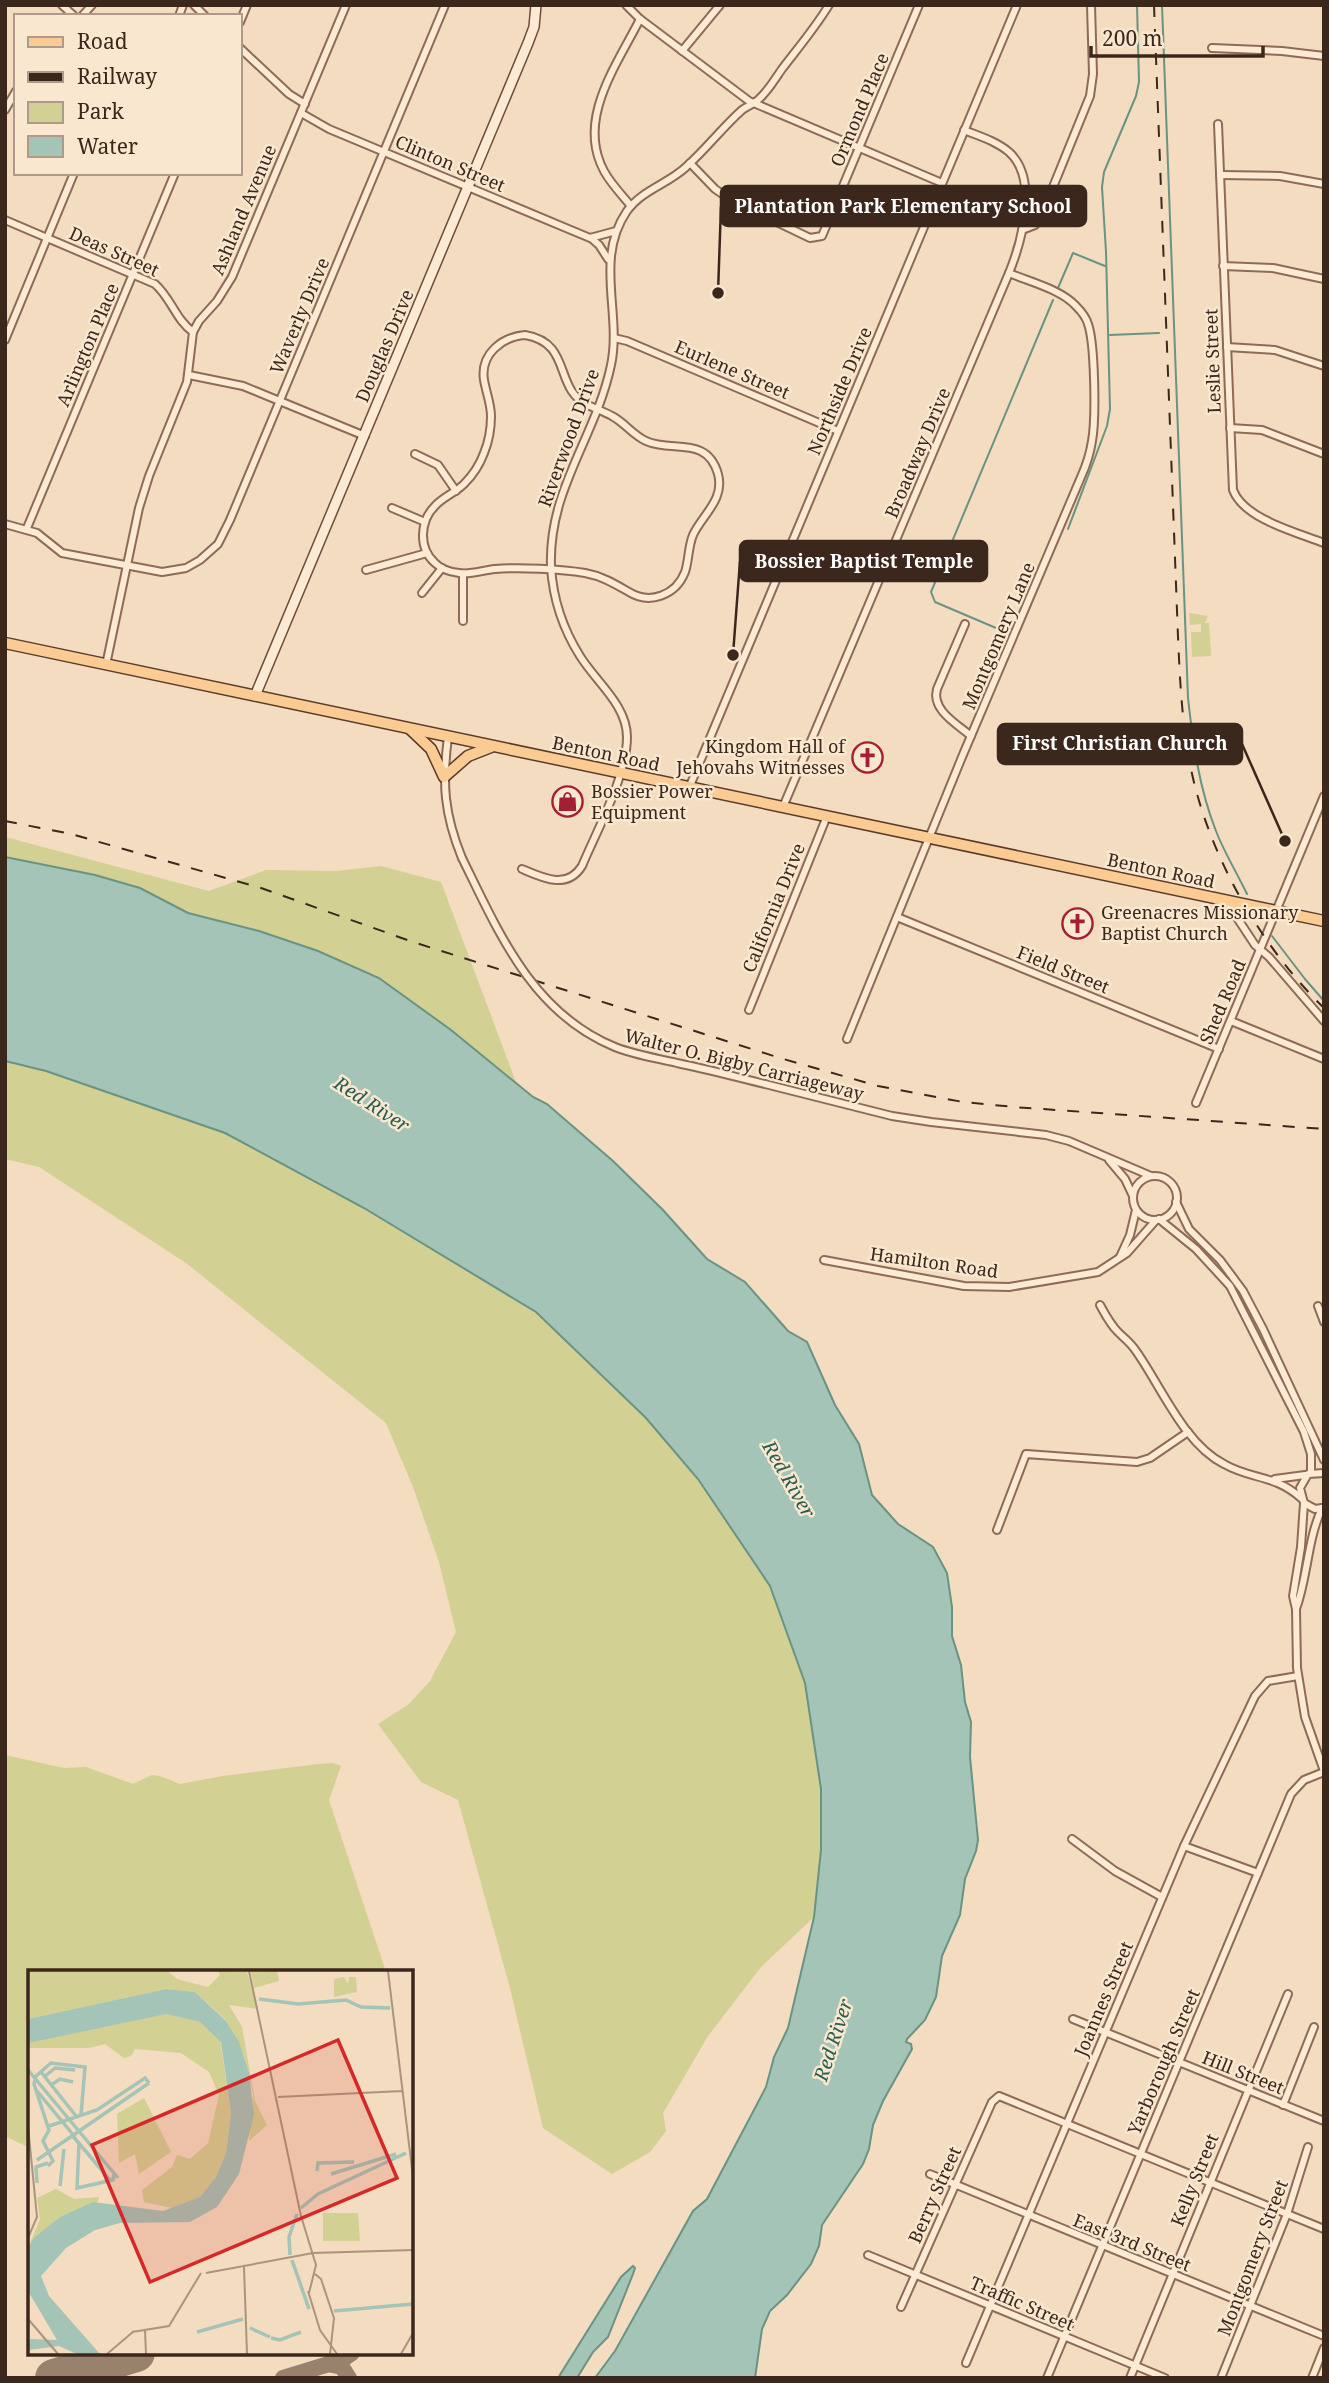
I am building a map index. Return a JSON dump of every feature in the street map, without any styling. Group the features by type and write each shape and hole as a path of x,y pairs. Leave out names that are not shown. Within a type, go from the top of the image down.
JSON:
{"main road":[{"name":"Benton Road","path":"5,643 1324,921"},
{"path":"408,728 431,749 444,777 468,756 495,746"}],"street":[{"name":"Ashland Avenue","path":"106,665 146,486 189,376 193,332 228,284 346,5"},
{"name":"Waverly Drive","path":"27,528 62,553 154,571 177,570 194,564 213,549 225,531 445,5"},
{"name":"Douglas Drive","path":"255,696 528,43 534,27 536,5"},
{"path":"626,5 640,19 753,103 942,183"},
{"path":"682,51 720,5"},
{"path":"640,19 601,99 594,124 594,140 599,161 631,206 690,163 743,110 763,94 829,5"},
{"name":"Ormond Place","path":"690,163 715,189 731,200 815,239 822,236 919,5"},
{"path":"1022,230 1035,225 1042,214 1090,96 1093,74 1091,5"},
{"name":"Northside Drive","path":"689,788 1015,6"},
{"path":"1212,48 1324,56"},
{"path":"242,50 305,104"},
{"path":"5,110 14,94"},
{"name":"Clinton Street","path":"301,113 329,129 590,238 599,245 609,261"},
{"name":"Leslie Street","path":"1219,124 1231,479 1238,500 1253,514 1324,543"},
{"name":"Broadway Drive","path":"783,807 1009,273 1022,230 1024,188 1018,164 1010,153 999,145 964,130"},
{"path":"5,340 74,175"},
{"name":"Arlington Place","path":"27,528 174,175"},
{"path":"1220,175 1280,176 1324,184"},
{"name":"Riverwood Drive","path":"522,869 553,881 568,879 577,874 621,773 627,746 626,724 618,707 583,662 567,634 554,591 552,535 557,508 608,378 614,338 609,261 616,231 631,206"},
{"name":"Deas Street","path":"5,220 159,287 185,325 193,332"},
{"path":"590,238 616,231"},
{"path":"1223,266 1273,268 1324,279"},
{"name":"Montgomery Lane","path":"847,1038 1085,468 1093,429 1091,339 1085,317 1077,306 1066,298 1009,273"},
{"path":"515,336 532,337 550,346 558,355 572,393 579,400 597,409 615,417 648,442 686,446 703,453 718,475 717,497 693,535 683,576 675,587 664,595 638,597 608,580 590,574 499,568 463,574 442,568 433,561 427,553 423,535 425,522 436,504 456,491 472,475 484,453 491,415 484,382 485,367 494,348 515,336"},
{"name":"Eurlene Street","path":"614,338 627,341 838,430"},
{"path":"1227,347 1275,350 1324,366"},
{"path":"189,376 243,386 365,436"},
{"path":"1230,428 1262,430 1324,454"},
{"path":"415,454 438,465 456,491"},
{"path":"392,508 425,522"},
{"path":"5,524 27,528"},
{"path":"366,570 427,553"},
{"path":"422,593 442,568"},
{"path":"463,574 463,621"},
{"path":"965,624 935,699 941,710 971,736"},
{"name":"Walter O. Bigby Carriageway","path":"448,737 444,777 447,816 462,858 520,969 540,994 569,1021 600,1040 630,1052 892,1116 1046,1135 1069,1141 1151,1177"},
{"name":"Shed Road","path":"1196,1103 1324,796"},
{"name":"California Drive","path":"748,1010 827,817"},
{"path":"1226,901 1260,951 1269,957 1324,1021"},
{"name":"Field Street","path":"897,917 1219,1049"},
{"path":"1231,1021 1324,1059"},
{"name":"Walter O. Bigby Carriageway","path":"1107,1159 1125,1179 1133,1196"},
{"path":"1119,1258 1130,1235 1136,1210 1133,1196 1139,1183 1151,1177 1164,1178 1170,1182 1176,1195 1185,1224 1227,1268 1253,1308 1324,1461"},
{"path":"1158,1220 1170,1213 1176,1202"},
{"path":"1136,1210 1147,1218 1158,1220 1196,1249 1230,1286 1304,1432 1311,1454 1310,1474 1300,1488 1303,1501 1301,1547 1293,1588 1298,1676 1305,1717 1324,1772"},
{"name":"Hamilton Road","path":"824,1260 964,1286 1009,1287 1098,1272 1127,1254 1158,1220"},
{"path":"1100,1305 1114,1328 1135,1349 1188,1432 1201,1447 1224,1464 1273,1479 1288,1487 1315,1509 1323,1508"},
{"path":"1318,1306 1324,1322"},
{"path":"997,1530 1026,1454 1137,1462 1150,1458 1188,1432"},
{"path":"1273,1479 1324,1473"},
{"path":"1296,1609 1305,1578 1311,1536 1323,1508"},
{"name":"Joannes Street","path":"966,2362 1184,1846 1255,1696 1268,1681 1298,1676"},
{"name":"Yarborough Street","path":"1046,2378 1295,1788 1304,1780 1324,1772"},
{"path":"1072,1839 1133,1883 1163,1897"},
{"path":"1184,1846 1258,1873"},
{"name":"Kelly Street","path":"1130,2378 1288,1994"},
{"name":"Hill Street","path":"1073,2019 1324,2121"},
{"path":"1283,2105 1314,2026"},
{"name":"Berry Street","path":"901,2307 992,2102 999,2096 1066,2124"},
{"path":"1066,2124 1324,2229"},
{"name":"Montgomery Street","path":"1221,2378 1287,2214 1308,2147"},
{"name":"East 3rd Street","path":"930,2174 1324,2336"},
{"name":"Traffic Street","path":"868,2255 1165,2378"},
{"path":"1312,2378 1324,2348"}],"green space":[{"path":"1189,613 1208,616 1205,623 1209,623 1211,656 1192,657 1191,632 1201,632 1201,624 1190,625"},
{"path":"5,837 209,891 266,870 337,871 381,866 441,882 517,1085 451,1030 379,978 318,951 259,931 188,913 140,888 95,875 5,857"},
{"path":"5,1061 46,1071 225,1133 364,1208 536,1312 646,1418 698,1479 770,1586 805,1683 821,1789 821,1850 814,1917 761,1967 708,2036 663,2113 666,2131 650,2152 612,2174 543,2128 510,1988 458,1800 421,1782 378,1724 409,1704 430,1681 456,1632 439,1562 413,1487 386,1423 186,1263 39,1167 5,1159"},
{"path":"5,1755 64,1768 86,1767 133,1784 152,1775 180,1784 318,1764 333,1763 341,1766 329,1800 385,1970 28,1970 28,2147 5,2136"}],"water":[{"name":"Red River","path":"5,857 95,875 140,888 188,913 259,931 318,951 379,978 451,1030 533,1097 547,1104 613,1161 663,1210 707,1259 745,1282 788,1331 807,1342 835,1405 859,1444 872,1495 898,1524 933,1547 947,1573 952,1607 952,1636 961,1665 965,1702 971,1722 970,1757 978,1840 976,1851 965,1879 960,1915 942,1956 936,1997 925,2020 907,2039 906,2042 911,2044 912,2049 883,2101 873,2125 863,2164 822,2225 819,2246 811,2264 787,2295 770,2311 762,2329 755,2378 595,2378 615,2351 693,2211 707,2199 766,2087 774,2057 788,2028 814,1917 821,1850 821,1789 805,1683 770,1586 698,1479 646,1418 536,1312 364,1208 225,1133 46,1071 5,1061"},
{"path":"633,2266 633,2274 608,2337 593,2352 577,2378 558,2378 621,2277"}],"waterway":[{"path":"1068,529 1107,426 1110,409 1102,187 1104,172 1136,96 1139,82 1137,5"},
{"path":"1162,5 1188,698 1201,782 1210,815 1247,894"},
{"path":"1058,288 1073,253 1105,266"},
{"path":"996,628 935,602 931,592 1053,300"},
{"path":"1110,335 1159,333"},
{"path":"1272,936 1324,1001"}],"taxiway":[{"path":"283,2378 342,2360 349,2355"},
{"path":"328,2364 342,2367 349,2378"},
{"path":"65,2378 73,2372"}],"runway":[{"path":"54,2378 129,2355"}],"railway":[{"path":"1154,5 1178,637 1188,753 1199,802 1224,867 1259,929 1301,984 1324,1008"},
{"path":"5,821 71,834 261,888 413,942 780,1058 878,1086 963,1102 1014,1107 1324,1129"}],"place":[{"name":"Plantation Park Elementary School","path":"718,293"},
{"name":"Bossier Baptist Temple","path":"733,655"},
{"name":"Kingdom Hall of Jehovahs Witnesses","path":"868,757"},
{"name":"Bossier Power Equipment","path":"568,802"},
{"name":"First Christian Church","path":"1285,841"},
{"name":"Greenacres Missionary Baptist Church","path":"1078,923"}]}
